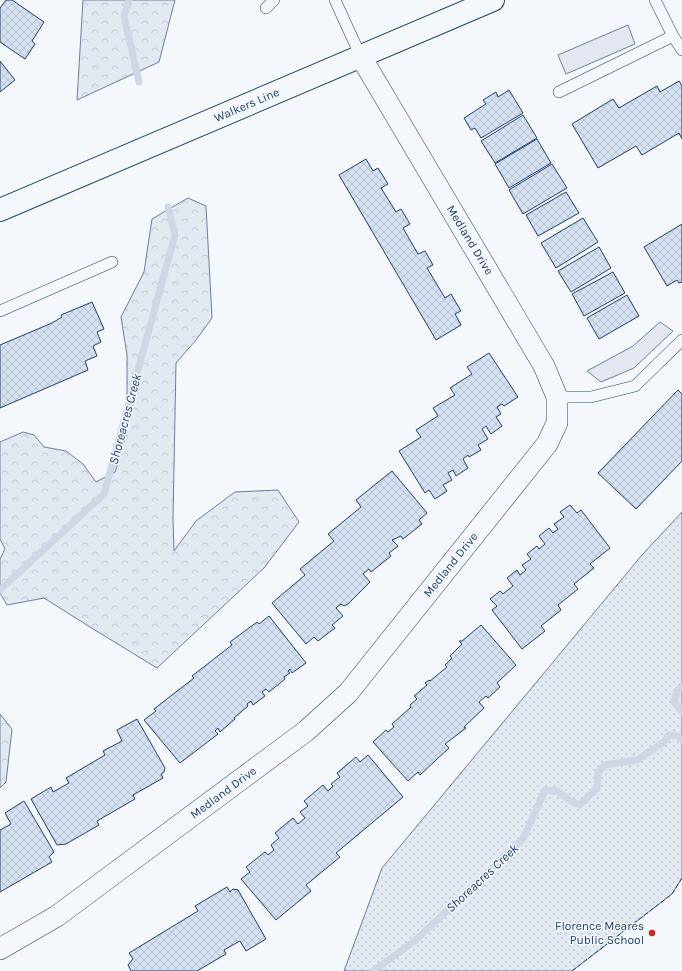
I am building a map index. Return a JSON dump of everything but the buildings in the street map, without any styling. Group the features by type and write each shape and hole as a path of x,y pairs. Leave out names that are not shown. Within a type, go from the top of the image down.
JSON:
{"main road":[{"name":"Walkers Line","path":"0,210 493,0"}],"street":[{"name":"Medland Drive","path":"0,949 64,911 306,731 348,693 547,444 557,423 557,398 544,366 361,57"}],"lane":[{"path":"335,0 361,57"},
{"path":"655,0 673,36 682,50"},
{"path":"558,92 673,36"},
{"path":"0,311 112,262"},
{"path":"557,398 591,397 635,386 682,340"}],"green space":[{"path":"83,0 175,0 159,62 77,100"},
{"path":"188,198 206,206 212,318 196,340 176,363 173,519 174,551 196,521 235,492 278,490 299,522 264,568 157,668 44,598 7,605 0,593 0,559 5,549 0,539 0,442 23,432 34,435 44,447 66,451 83,464 96,482 115,472 127,432 127,355 121,317 144,272 152,219"},
{"path":"682,512 682,878 672,894 572,971 344,971 382,868 642,555"},
{"path":"0,714 12,729 6,782 0,788"}],"shaded area":[{"path":"628,25 635,44 566,74 558,55"},
{"path":"660,322 673,331 634,368 601,382 587,371 633,346"}],"waterway":[{"name":"Shoreacres Creek","path":"129,0 124,16 139,82"},
{"name":"Shoreacres Creek","path":"0,590 104,494 175,235 168,207"},
{"name":"Shoreacres Creek","path":"682,686 677,691 674,702 682,712"},
{"name":"Shoreacres Creek","path":"373,971 416,940 523,839 545,790 557,791 571,801 580,805 597,788 598,772 605,765 637,760 664,742 669,735 678,736 682,739"}],"fence":[{"path":"572,971 672,894 682,878"}],"place":[{"name":"Florence Meares Public School","path":"652,933"}]}
